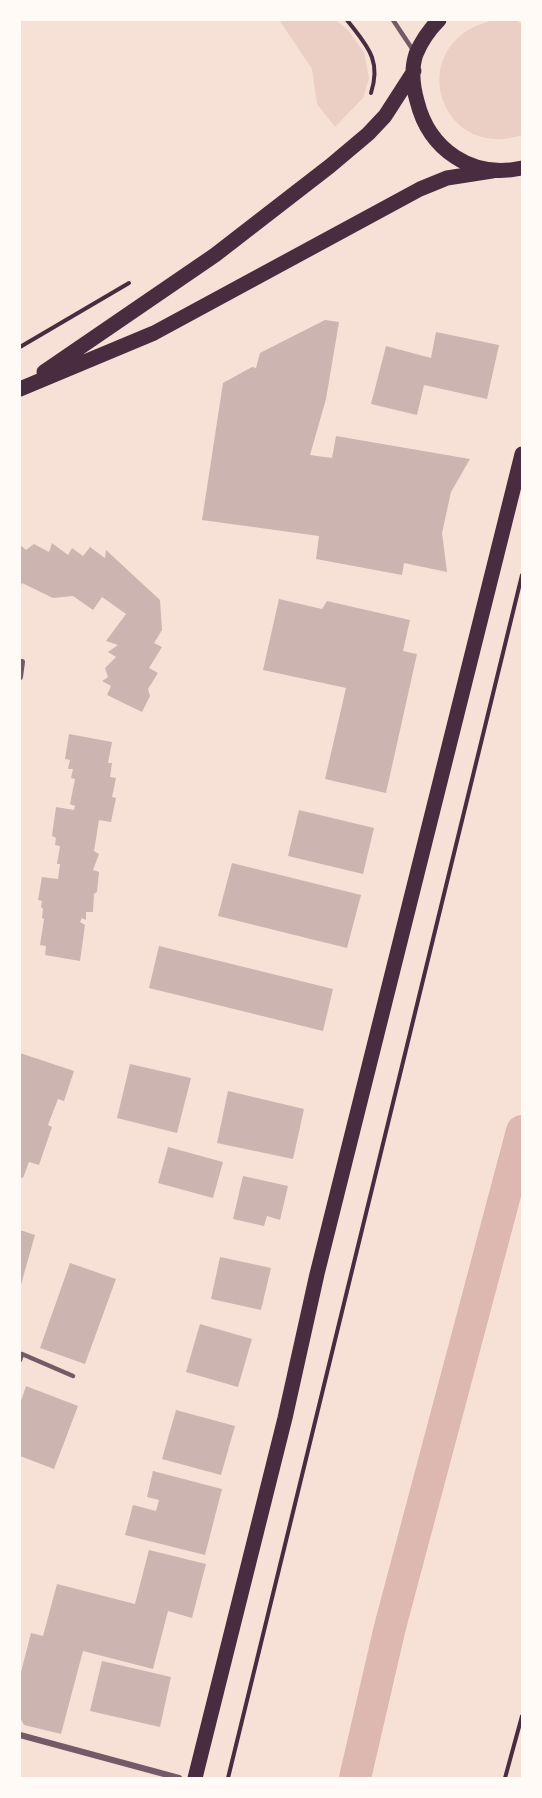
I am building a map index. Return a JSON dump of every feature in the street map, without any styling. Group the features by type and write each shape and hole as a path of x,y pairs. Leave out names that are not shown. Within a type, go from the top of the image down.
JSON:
{"main road":[{"path":"439,20 427,34 416,55 414,71 418,108 436,140 455,158 492,171"},
{"path":"20,388 215,255 330,166 368,134 385,116 414,71"},
{"path":"20,388 154,333 420,189 447,178 522,168"},
{"path":"195,1779 285,1418 317,1274 522,454"}],"street":[{"path":"20,662 22,662 20,677"},
{"path":"20,1735 179,1779"}],"lane":[{"path":"393,20 416,55"},
{"path":"20,1360 22,1354 74,1376"}],"path":[{"path":"347,20 364,39 371,52 374,82 369,100"},
{"path":"20,347 133,281"},
{"path":"228,1779 522,575"},
{"path":"505,1779 522,1716"}],"shaded area":[{"path":"279,20 336,20 347,29 364,52 369,78 363,98 335,127 317,104 312,69"},
{"path":"494,20 517,21 522,24 522,135 493,139 469,132 452,116 442,96 440,73 447,51 465,32"}],"building":[{"path":"325,320 339,322 326,399 310,455 332,458 336,436 470,459 451,492 442,533 447,572 404,563 402,575 316,559 319,536 202,520 223,383 252,367 256,368 260,353"},
{"path":"436,332 499,345 487,399 424,385 417,415 371,404 386,346 431,358"},
{"path":"52,543 68,555 72,548 83,556 90,547 105,558 106,550 160,600 162,630 154,643 162,647 149,668 158,673 148,689 150,696 142,712 107,695 111,686 102,681 108,677 105,668 116,657 108,652 118,645 106,641 126,614 102,597 93,610 73,596 53,598 22,583 20,588 20,545 26,550 34,544 49,552"},
{"path":"279,599 322,609 327,601 410,620 403,651 417,654 386,793 325,779 346,688 263,670"},
{"path":"69,734 112,742 108,763 112,763 110,777 116,778 112,797 116,798 111,822 99,820 94,851 99,854 93,870 99,872 97,892 94,894 93,912 86,912 86,920 82,918 80,922 85,925 80,961 45,955 46,946 40,945 44,919 42,918 42,901 38,900 42,877 58,879 60,864 57,864 60,846 55,845 56,838 52,836 56,807 74,810 75,806 70,804 75,779 71,778 73,769 68,769 70,760 65,759"},
{"path":"299,810 374,828 363,874 288,856"},
{"path":"232,863 361,895 347,948 218,916"},
{"path":"159,946 333,989 323,1031 149,988"},
{"path":"20,1053 74,1071 64,1101 58,1099 48,1125 52,1127 39,1165 29,1162 23,1178 20,1177"},
{"path":"130,1064 191,1078 177,1133 117,1118"},
{"path":"228,1091 304,1109 293,1159 217,1143"},
{"path":"168,1147 223,1162 213,1198 158,1183"},
{"path":"243,1176 288,1186 280,1220 267,1216 264,1226 233,1219"},
{"path":"20,1230 35,1235 20,1288"},
{"path":"220,1257 271,1268 261,1310 211,1299"},
{"path":"70,1263 116,1279 85,1364 40,1348"},
{"path":"200,1324 252,1339 238,1387 186,1372"},
{"path":"26,1386 78,1406 54,1469 20,1456 20,1404"},
{"path":"176,1410 235,1426 221,1475 162,1459"},
{"path":"153,1471 222,1489 205,1555 125,1535 133,1505 156,1511 159,1500 147,1497"},
{"path":"149,1550 206,1564 192,1618 168,1611 153,1669 83,1651 61,1734 24,1725 20,1717 20,1676 31,1633 43,1636 57,1584 135,1604"},
{"path":"102,1661 171,1677 160,1727 90,1711"}],"waterway":[{"path":"355,1778 390,1627 522,1131"}]}
